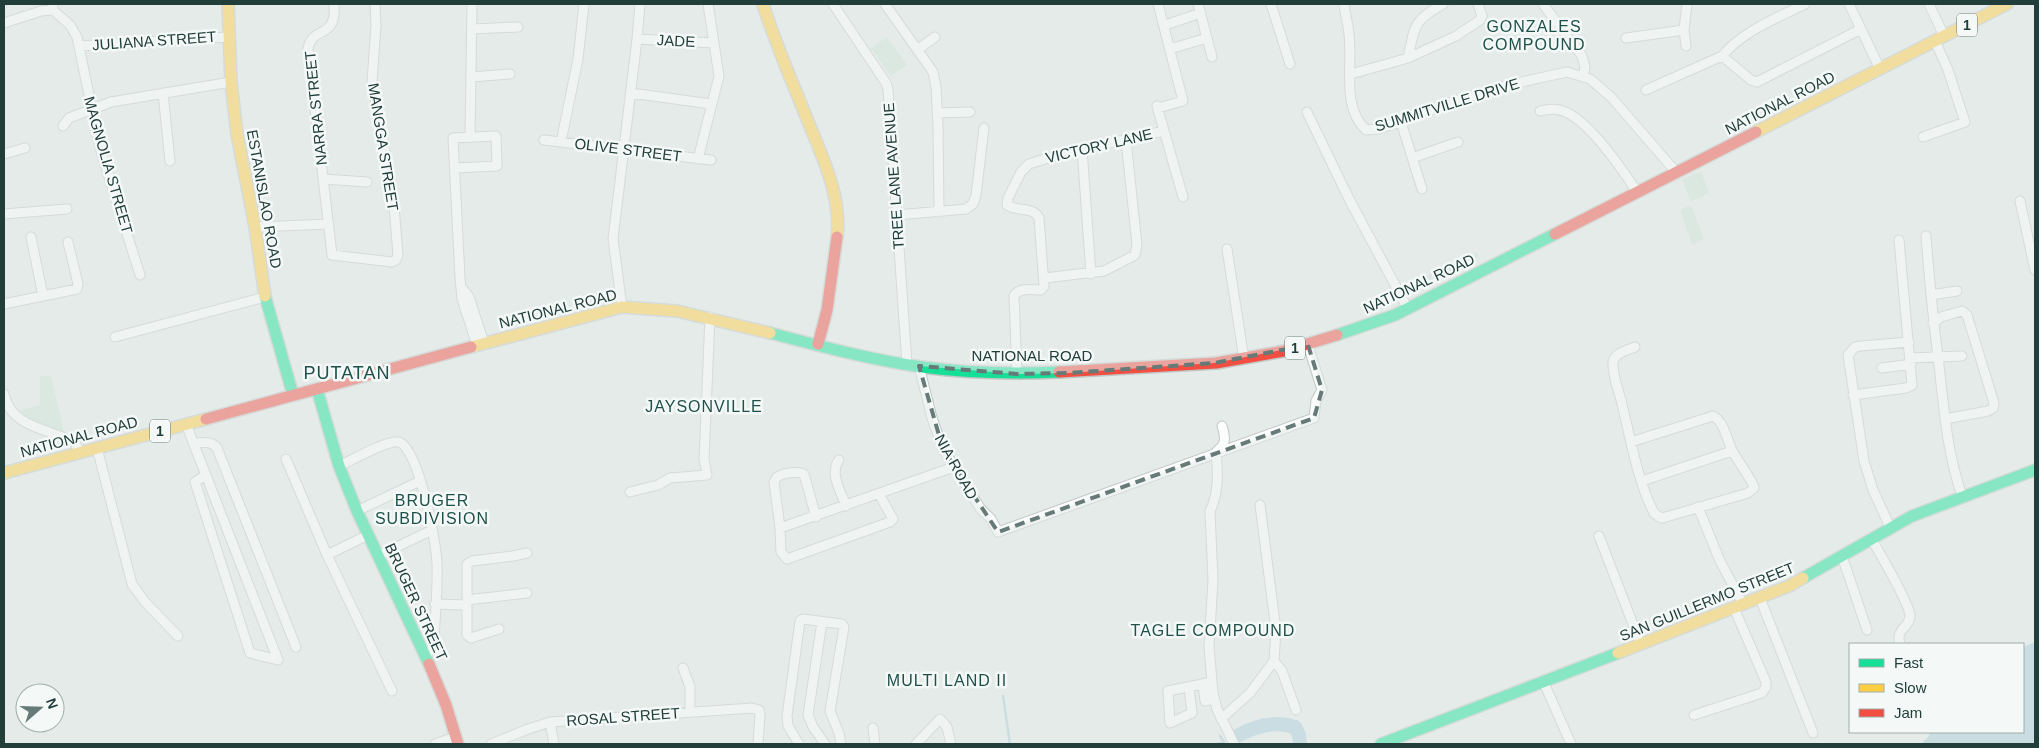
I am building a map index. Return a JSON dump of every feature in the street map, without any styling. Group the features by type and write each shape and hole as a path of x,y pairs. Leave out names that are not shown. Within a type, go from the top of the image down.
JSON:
{"main road":[{"name":"ESTANISLAO ROAD","path":"228,4 231,82 237,134 255,227 265,297 293,395"},
{"path":"763,4 821,153 837,204 839,222 835,255 827,310 818,344"},
{"name":"NATIONAL ROAD","path":"4,473 622,307 645,307 710,317 818,344 907,364 950,371 1017,374 1196,365 1244,359 1308,345 1367,326 1408,309 2007,4"},
{"name":"BRUGER STREET","path":"317,389 339,466 357,511 446,704 452,740"},
{"name":"SAN GUILLERMO STREET","path":"1381,744 1544,683 1789,586 1890,526 1962,496 2035,470"}],"street":[{"name":"NARRA STREET","path":"332,255 308,48 313,38 334,22 334,4"},
{"name":"MANGGA STREET","path":"332,255 392,262 396,260 398,255 393,194 372,82 375,4"},
{"path":"470,137 472,4"},
{"path":"561,142 578,59 584,4"},
{"path":"622,307 613,239 640,4"},
{"path":"698,159 719,76 708,4"},
{"name":"TREE LANE AVENUE","path":"833,4 886,83 888,89 907,364"},
{"path":"885,4 933,72 937,113 938,212"},
{"path":"1158,4 1184,101 1157,107 1183,197"},
{"path":"1198,4 1212,57"},
{"path":"1271,4 1290,64"},
{"name":"SUMMITVILLE DRIVE","path":"1344,4 1349,34 1350,96 1358,123 1366,130 1378,129 1401,122 1451,102 1508,85 1567,72 1590,79 1611,97 1676,172"},
{"path":"1408,58 1414,26 1424,15 1444,4"},
{"path":"1351,74 1408,58 1456,36 1477,24 1482,16 1478,4"},
{"path":"1543,4 1582,56 1585,67 1583,77"},
{"path":"1686,46 1684,30 1687,4"},
{"path":"1646,90 1722,56 1728,48 1749,33 1805,4"},
{"path":"1850,4 1880,69"},
{"path":"1923,137 1964,122 1929,4"},
{"path":"4,22 53,7"},
{"name":"MAGNOLIA STREET","path":"53,7 70,25 80,46 90,109 100,148 140,275"},
{"path":"1168,24 1200,13"},
{"path":"472,28 518,27"},
{"path":"1722,56 1751,80 1757,82 1861,28"},
{"path":"1626,38 1684,30"},
{"name":"JULIANA STREET","path":"80,46 228,37"},
{"path":"917,50 935,37"},
{"path":"1173,48 1207,38"},
{"name":"JADE","path":"637,39 714,44"},
{"path":"471,77 510,74"},
{"path":"63,126 66,119 111,102 231,82"},
{"path":"163,93 170,160"},
{"path":"630,93 711,104"},
{"path":"1540,111 1550,109 1565,111 1582,124 1616,161 1638,192"},
{"path":"937,113 970,112"},
{"path":"1307,112 1349,199 1408,309"},
{"path":"1401,122 1422,189"},
{"path":"897,214 966,209 975,200 984,128"},
{"name":"VICTORY LANE","path":"1044,278 1039,218 1032,211 1007,205 1008,198 1021,172 1029,164 1082,149 1164,131"},
{"path":"455,168 497,166 496,136 453,138 462,299 480,344"},
{"name":"OLIVE STREET","path":"544,140 711,160"},
{"path":"1017,374 1015,292 1020,290 1043,290 1044,278 1104,271 1126,261 1135,255 1137,251 1126,140"},
{"path":"1412,158 1458,142"},
{"path":"4,154 25,148"},
{"path":"1082,149 1091,274"},
{"path":"324,179 367,182"},
{"path":"2020,202 2035,270"},
{"path":"4,214 67,209"},
{"path":"255,227 329,224"},
{"path":"1926,236 1930,295 1949,453 1962,496"},
{"path":"31,237 44,296"},
{"path":"1853,395 1910,386 1912,383 1899,240"},
{"path":"4,304 74,290 78,286 68,242"},
{"path":"1227,249 1244,359"},
{"path":"1930,295 1957,291"},
{"path":"115,337 265,297"},
{"path":"1933,323 1941,317 1962,311 1967,315 1994,403 1993,408 1988,411 1945,419"},
{"path":"630,492 658,485 670,478 707,475 704,459 710,317"},
{"path":"1890,526 1873,490 1866,469 1847,361 1851,351 1861,346 1909,342"},
{"path":"1216,452 1314,418 1316,401 1322,390 1308,345"},
{"path":"1631,442 1710,416 1716,418 1740,466 1752,481 1754,488 1748,493 1666,517 1657,516 1651,508 1642,481 1631,442 1613,365 1618,355 1635,347"},
{"path":"1882,368 1910,361 1962,356"},
{"name":"NIA ROAD","path":"920,366 936,433 954,467 998,532 1216,452"},
{"path":"4,394 9,409 18,419 70,440 80,452"},
{"path":"186,424 195,443 278,660 250,653 194,482 206,475"},
{"path":"1222,426 1225,442 1216,452 1218,488 1210,511 1213,580 1209,632 1214,699 1221,719 1234,744"},
{"path":"339,466 392,442 404,445 410,453 420,481 432,530 437,566 434,642 432,650 425,655"},
{"path":"195,443 214,443 217,448 296,647"},
{"path":"97,448 132,584 145,602 178,636"},
{"path":"1642,481 1732,451"},
{"path":"286,459 327,555 392,691"},
{"path":"839,460 835,465 834,472 846,506"},
{"path":"780,528 954,467"},
{"path":"816,516 804,474 801,472 776,476 774,482 781,552 788,559 890,522 893,519 892,515 879,494"},
{"path":"357,511 420,481"},
{"path":"1221,719 1250,693 1274,661 1276,630 1260,504"},
{"path":"1694,714 1762,692 1766,687 1766,682 1738,606 1698,507"},
{"path":"378,556 432,530"},
{"path":"327,555 368,535"},
{"path":"1599,536 1641,645"},
{"path":"1871,538 1900,591 1910,615 1909,620 1898,636 1900,643"},
{"path":"499,629 469,637 466,632 468,563 527,552"},
{"path":"1842,556 1867,630"},
{"path":"435,604 467,602 527,593"},
{"path":"1760,598 1813,733"},
{"path":"799,744 788,726 787,716 800,621 803,618 842,624 844,627 830,711 839,733 841,744"},
{"path":"822,622 808,715 813,727 825,744"},
{"path":"1274,661 1282,671 1296,710"},
{"path":"683,668 690,687 690,712"},
{"path":"1189,687 1212,682"},
{"path":"1544,683 1571,744"},
{"path":"1202,684 1205,701 1214,699"},
{"name":"ROSAL STREET","path":"491,744 550,722 752,708 759,710 758,744"},
{"path":"916,744 940,719 947,727 951,744"},
{"path":"550,722 554,744"},
{"path":"873,728 875,744"},
{"path":"435,744 452,740"}],"highlighted area":[{"path":"1308,345 1322,390 1314,418 998,532 943,449 919,366 1017,374 1068,373 1214,363"}],"green space":[{"path":"887,37 907,65 891,76 871,48"},
{"path":"1701,171 1709,193 1691,202 1682,180"},
{"path":"1691,205 1704,239 1692,245 1680,210"},
{"path":"1477,252 1479,257 1426,283 1424,277"},
{"path":"40,376 51,376 65,436 18,411 40,405"}],"water":[{"path":"2035,642 2035,744 1921,744 1930,733 2024,733 2024,647"}],"waterway":[{"path":"1003,696 1010,744"},
{"path":"1237,736 1265,725 1280,724 1295,727 1299,735 1300,744"},
{"path":"1217,744 1224,742 1220,736"}],"traffic: fast":[{"path":"1337,335 1395,315 1555,234"},
{"path":"265,296 293,395"},
{"path":"770,333 865,357 922,367 956,371 1059,372"},
{"path":"317,389 339,466 357,511 429,664"},
{"path":"1803,578 1912,516 2035,470"},
{"path":"1381,744 1618,653"}],"traffic: slow":[{"path":"228,4 231,82 237,134 255,227 265,296"},
{"path":"763,4 778,48 830,177 837,207 837,237"},
{"path":"1756,132 2007,4"},
{"path":"471,347 622,307 677,311 770,333"},
{"path":"4,473 206,419"},
{"path":"1618,653 1789,586 1803,578"}],"traffic: jam":[{"path":"1555,234 1756,132"},
{"path":"818,344 827,310 837,237"},
{"path":"1059,372 1216,363 1284,351 1337,335"},
{"path":"206,419 471,347"},
{"path":"429,664 446,705 458,744"}],"district":[{"name":"GONZALES COMPOUND","path":"1534,35"},
{"name":"PUTATAN","path":"347,373"},
{"name":"JAYSONVILLE","path":"704,406"},
{"name":"BRUGER SUBDIVISION","path":"432,509"},
{"name":"TAGLE COMPOUND","path":"1213,630"},
{"name":"MULTI LAND II","path":"947,680"}]}
